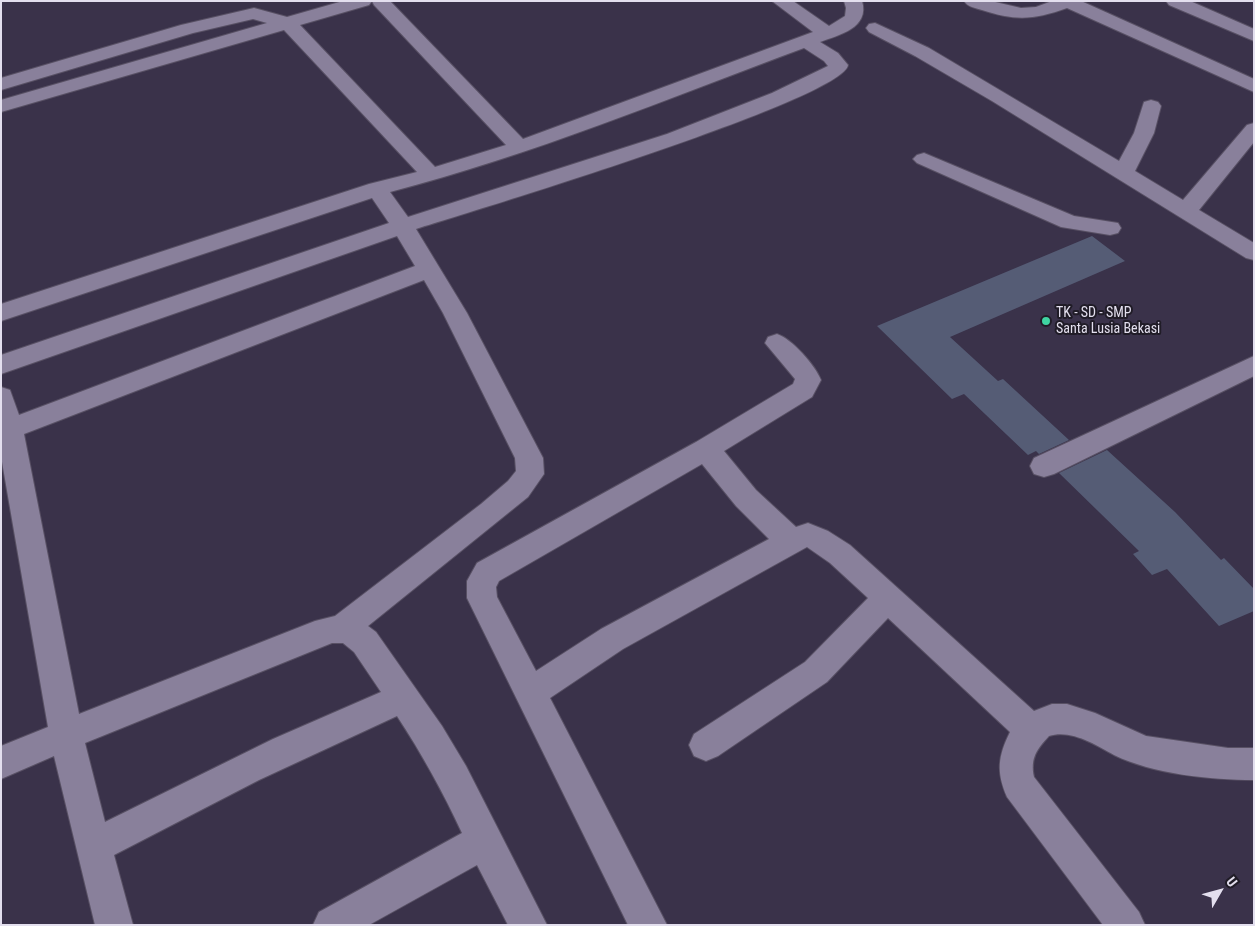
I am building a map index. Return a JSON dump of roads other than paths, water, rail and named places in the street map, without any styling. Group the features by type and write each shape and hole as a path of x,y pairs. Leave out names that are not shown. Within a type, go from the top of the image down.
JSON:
{"street":[{"path":"1,106 363,1"},
{"path":"380,1 520,147"},
{"path":"781,1 827,33"},
{"path":"1,313 377,189 431,176 520,147 827,33 854,19 856,13 853,1"},
{"path":"973,1 1020,14 1039,12 1069,2 1254,86"},
{"path":"1175,1 1254,36"},
{"path":"1,84 186,29 254,13 289,24 431,176"},
{"path":"875,28 922,52 998,97 1254,253"},
{"path":"1,365 404,226 609,161 778,100 835,71 838,65 806,41"},
{"path":"1122,174 1141,143 1150,118 1151,106"},
{"path":"1186,211 1254,130"},
{"path":"924,159 1069,222 1110,228"},
{"path":"342,628 491,512 518,489 530,474 529,458 455,313 428,270 404,226 377,189"},
{"path":"10,429 428,270"},
{"path":"648,925 482,598 480,588 482,580 488,572 706,449 803,390 808,380 806,375 778,343"},
{"path":"1044,466 1254,365"},
{"path":"1,397 10,429 66,735 114,925"},
{"path":"706,449 746,498 791,541"},
{"path":"530,693 612,639 791,541 808,535 818,538 840,554 1031,730"},
{"path":"706,745 816,672 888,598"},
{"path":"1,762 326,631 342,628 350,630 365,642 430,737 454,778 484,841 528,925"},
{"path":"93,847 261,760 330,728 403,698"},
{"path":"1126,925 1019,785 1015,773 1015,763 1024,740 1031,730 1048,720 1061,718 1084,723 1133,748 1146,752 1228,764 1254,764"},
{"path":"332,925 484,841"}],"place":[{"name":"TK - SD - SMP Santa Lusia Bekasi","path":"1046,321"}]}
